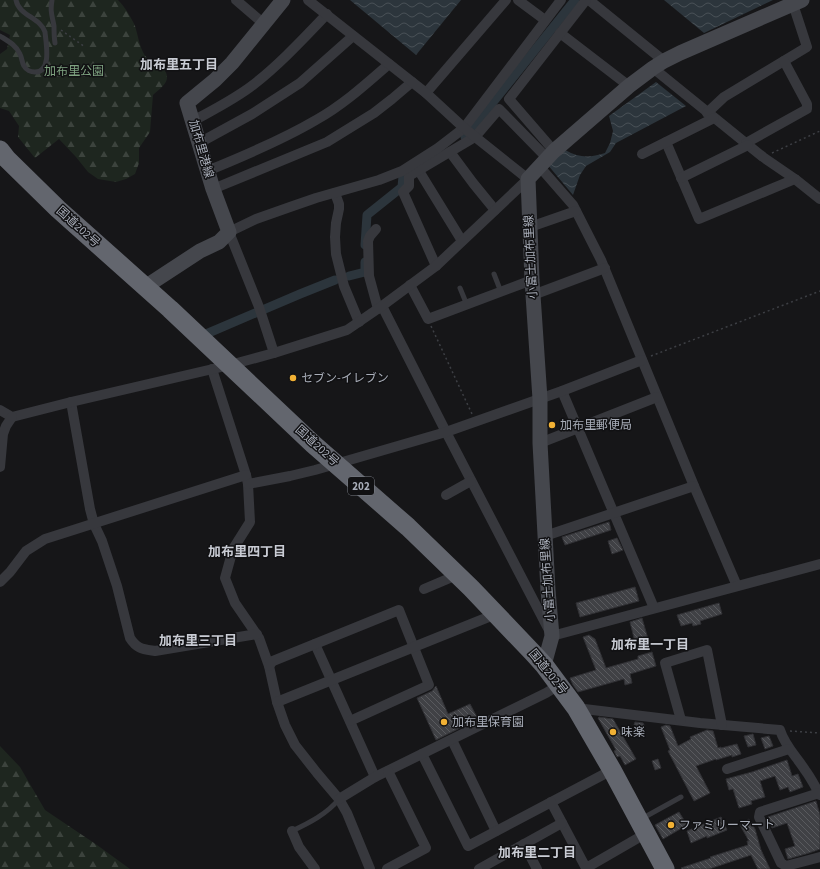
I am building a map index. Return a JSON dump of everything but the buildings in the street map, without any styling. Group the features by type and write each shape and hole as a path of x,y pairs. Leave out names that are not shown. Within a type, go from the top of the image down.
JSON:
{"highway":[{"name":"国道202号","path":"2,157 170,309 221,367 313,444 408,527 496,614 544,665 576,708 612,770 665,869"}],"main road":[{"name":"加布里港線","path":"229,232 207,171 187,103 215,80 232,63 283,0"},
{"path":"528,179 547,158 628,86 658,64 798,2"},
{"name":"小富士加布里線","path":"528,179 532,280 540,399 540,443 552,636 544,665"},
{"path":"145,287 200,251 219,242 229,232"}],"street":[{"path":"236,0 264,24"},
{"path":"426,93 506,0"},
{"path":"518,0 545,20"},
{"path":"274,353 260,310 229,232 270,214 316,198 379,180 402,171 438,148 464,128 561,0"},
{"path":"436,266 402,192 409,186 409,176 475,137 509,99 587,0 658,64 711,115 763,157 795,179 820,199"},
{"path":"0,467 3,434 12,417 221,367 274,353 347,330 436,266 528,179 464,128 426,93 353,36 314,2"},
{"path":"642,154 666,142 711,115 724,97 807,47 798,2"},
{"path":"193,121 225,104 252,86 292,52 327,14"},
{"path":"560,33 628,86"},
{"path":"199,143 252,114 300,83 353,36"},
{"path":"681,178 747,144 807,109 808,104 784,61"},
{"path":"207,171 282,138 317,120 347,99 389,64"},
{"path":"213,189 326,142 374,113 412,82"},
{"path":"509,99 547,158 605,268 694,486 736,583"},
{"path":"499,109 547,158"},
{"path":"666,142 699,219 795,179"},
{"path":"450,152 495,210"},
{"path":"419,171 462,241"},
{"path":"335,193 339,204 335,237 336,254 344,286 359,322"},
{"path":"530,227 576,211"},
{"path":"376,230 370,236 368,241 369,276 380,307 552,636 653,605 736,583 820,564"},
{"path":"533,295 605,268"},
{"path":"410,285 428,319 532,280"},
{"path":"0,582 10,572 26,551 45,539 247,480 290,476 446,432 562,391 642,360"},
{"path":"221,367 247,480 250,522 234,549 225,578 235,603 257,634 269,666 277,702 285,725 295,745 339,799 347,813 370,869"},
{"path":"562,391 653,605"},
{"path":"540,443 657,397"},
{"path":"71,402 90,509 117,586 130,638 134,645 144,649 155,650 257,634"},
{"path":"0,410 12,417"},
{"path":"446,495 471,481"},
{"path":"545,536 694,486"},
{"path":"424,589 457,575"},
{"path":"269,666 273,661 399,610 429,685 350,722"},
{"path":"277,702 496,614"},
{"path":"315,644 375,777"},
{"path":"681,720 665,663 707,650 722,725"},
{"path":"339,799 375,777 559,686"},
{"path":"576,708 722,725 780,730 782,737 805,769 820,794 760,812 759,817 781,863 786,866 820,857"},
{"path":"452,740 496,831"},
{"path":"727,769 790,749"},
{"path":"422,754 468,846 612,770"},
{"path":"387,869 426,848 388,771"},
{"path":"551,802 586,868 642,827"},
{"path":"485,868 562,823"},
{"path":"292,831 299,847 315,869"},
{"path":"524,844 537,869"}],"lane":[{"path":"0,36 17,48 25,67 30,71 36,72 43,69 46,65 44,28 42,24 22,11 16,0"},
{"path":"52,0 51,18 55,43"},
{"path":"494,274 501,292"},
{"path":"460,288 467,305"},
{"path":"642,827 681,797"},
{"path":"292,831 328,811 339,799"}],"path":[{"path":"53,24 85,47"},
{"path":"763,157 820,131"},
{"path":"642,360 820,292"},
{"path":"428,319 476,422"},
{"path":"780,730 820,733"}],"green space":[{"name":"加布里公園","path":"0,0 118,0 123,6 135,26 145,55 164,70 167,76 166,82 153,95 150,132 139,148 139,163 135,174 116,182 98,179 88,172 59,139 35,158 18,137 19,126 9,111 0,108 0,54 7,49 10,35 0,30"},
{"path":"0,746 20,767 45,810 130,869 0,869"}],"water":[{"path":"350,0 461,0 416,55"},
{"path":"664,0 773,0 704,33"},
{"path":"656,82 686,106 616,143 610,152 586,166 580,175 573,195 547,164 565,150 580,156 594,156 605,153 610,143 613,131 609,116"}],"waterway":[{"path":"465,137 575,0"},
{"path":"365,245 367,215 402,187 403,176 412,170"},
{"path":"349,276 365,272 365,262"},
{"path":"206,334 335,280"}],"place":[{"name":"セブン-イレブン","path":"293,378"},
{"name":"加布里郵便局","path":"552,425"},
{"name":"加布里保育園","path":"444,722"},
{"name":"味楽","path":"613,732"},
{"name":"ファミリーマート","path":"671,825"}],"district":[{"name":"加布里五丁目","path":"179,65"},
{"name":"加布里四丁目","path":"247,552"},
{"name":"加布里三丁目","path":"198,641"},
{"name":"加布里一丁目","path":"650,645"},
{"name":"加布里二丁目","path":"537,853"}]}
